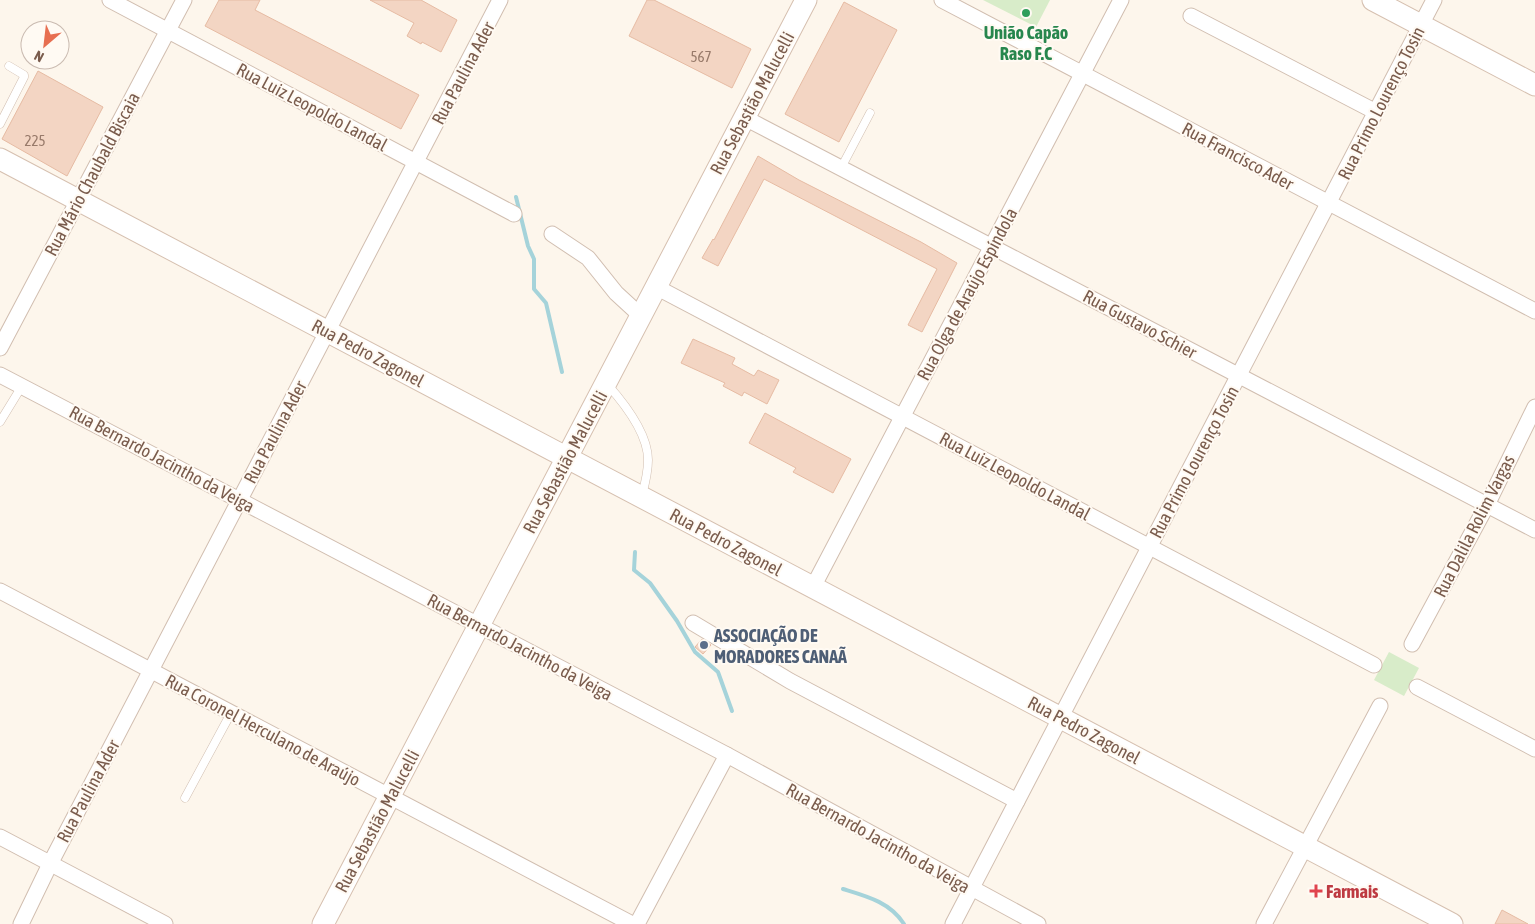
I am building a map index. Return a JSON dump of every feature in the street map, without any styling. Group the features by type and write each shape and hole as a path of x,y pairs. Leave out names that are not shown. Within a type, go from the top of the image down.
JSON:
{"street":[{"name":"Rua Luiz Leopoldo Landal","path":"110,0 514,214"},
{"name":"Rua Mário Chaubald Biscaia","path":"0,348 184,0"},
{"name":"Rua Paulina Ader","path":"21,924 50,864 500,0"},
{"name":"Rua Sebastião Malucelli","path":"323,924 806,0"},
{"name":"Rua Francisco Ader","path":"942,0 1535,311"},
{"name":"Rua Olga de Araújo Espíndola","path":"813,588 1121,0"},
{"path":"1373,0 1535,85"},
{"name":"Rua Primo Lourenço Tosin","path":"953,924 1434,0"},
{"path":"1191,16 1376,112"},
{"name":"Rua Gustavo Schier","path":"744,118 1535,530"},
{"name":"Rua Pedro Zagonel","path":"0,159 1452,924"},
{"path":"552,234 588,258 616,293 641,316"},
{"name":"Rua Luiz Leopoldo Landal","path":"656,287 1374,664"},
{"name":"Rua Bernardo Jacintho da Veiga","path":"0,375 727,755 1038,924"},
{"name":"Rua Dalila Rolim Vargas","path":"1412,644 1487,505 1535,407"},
{"name":"Rua Coronel Herculano de Araújo","path":"0,591 632,924"},
{"path":"693,623 790,681 1017,801"},
{"path":"1417,687 1535,749"},
{"path":"1264,924 1380,706"},
{"path":"637,924 727,755"},
{"path":"0,837 165,924"}],"lane":[{"path":"0,124 24,77 24,75 9,66"},
{"path":"841,168 870,113"},
{"path":"606,382 620,398 641,431 648,458 641,497"},
{"path":"0,422 22,386"},
{"path":"185,798 231,713"}],"green space":[{"name":"União Capão Raso F.C","path":"983,0 1050,0 1036,27"},
{"path":"1389,652 1419,668 1404,696 1374,680"}],"building":[{"path":"219,0 260,0 255,10 419,95 401,129 205,26"},
{"path":"370,0 421,0 457,20 441,52 407,36 414,23"},
{"path":"647,0 654,0 751,49 732,88 629,36"},
{"path":"844,2 897,30 839,142 785,114"},
{"path":"38,71 103,107 67,176 2,139"},
{"path":"758,156 799,180 921,242 957,263 922,332 908,325 937,269 764,179 718,266 702,258 714,240"},
{"path":"693,339 735,358 732,364 754,376 758,370 779,380 767,404 744,392 742,396 723,386 725,383 681,363"},
{"path":"765,413 851,459 833,493 793,472 796,468 749,443"},
{"name":"ASSOCIAÇÃO DE MORADORES CANAÃ","path":"702,639 711,645 703,654 695,647"},
{"path":"1502,910 1528,924 1495,924"}],"waterway":[{"path":"516,197 528,246 534,259 534,289 546,303 562,372"},
{"path":"635,552 634,570 650,583 677,621 695,652 718,672 732,711"},
{"path":"843,889 869,897 885,905 904,924"}],"place":[{"name":"União Capão Raso F.C","path":"1026,13"},
{"name":"ASSOCIAÇÃO DE MORADORES CANAÃ","path":"704,645"},
{"name":"Farmais","path":"1316,891"}]}
